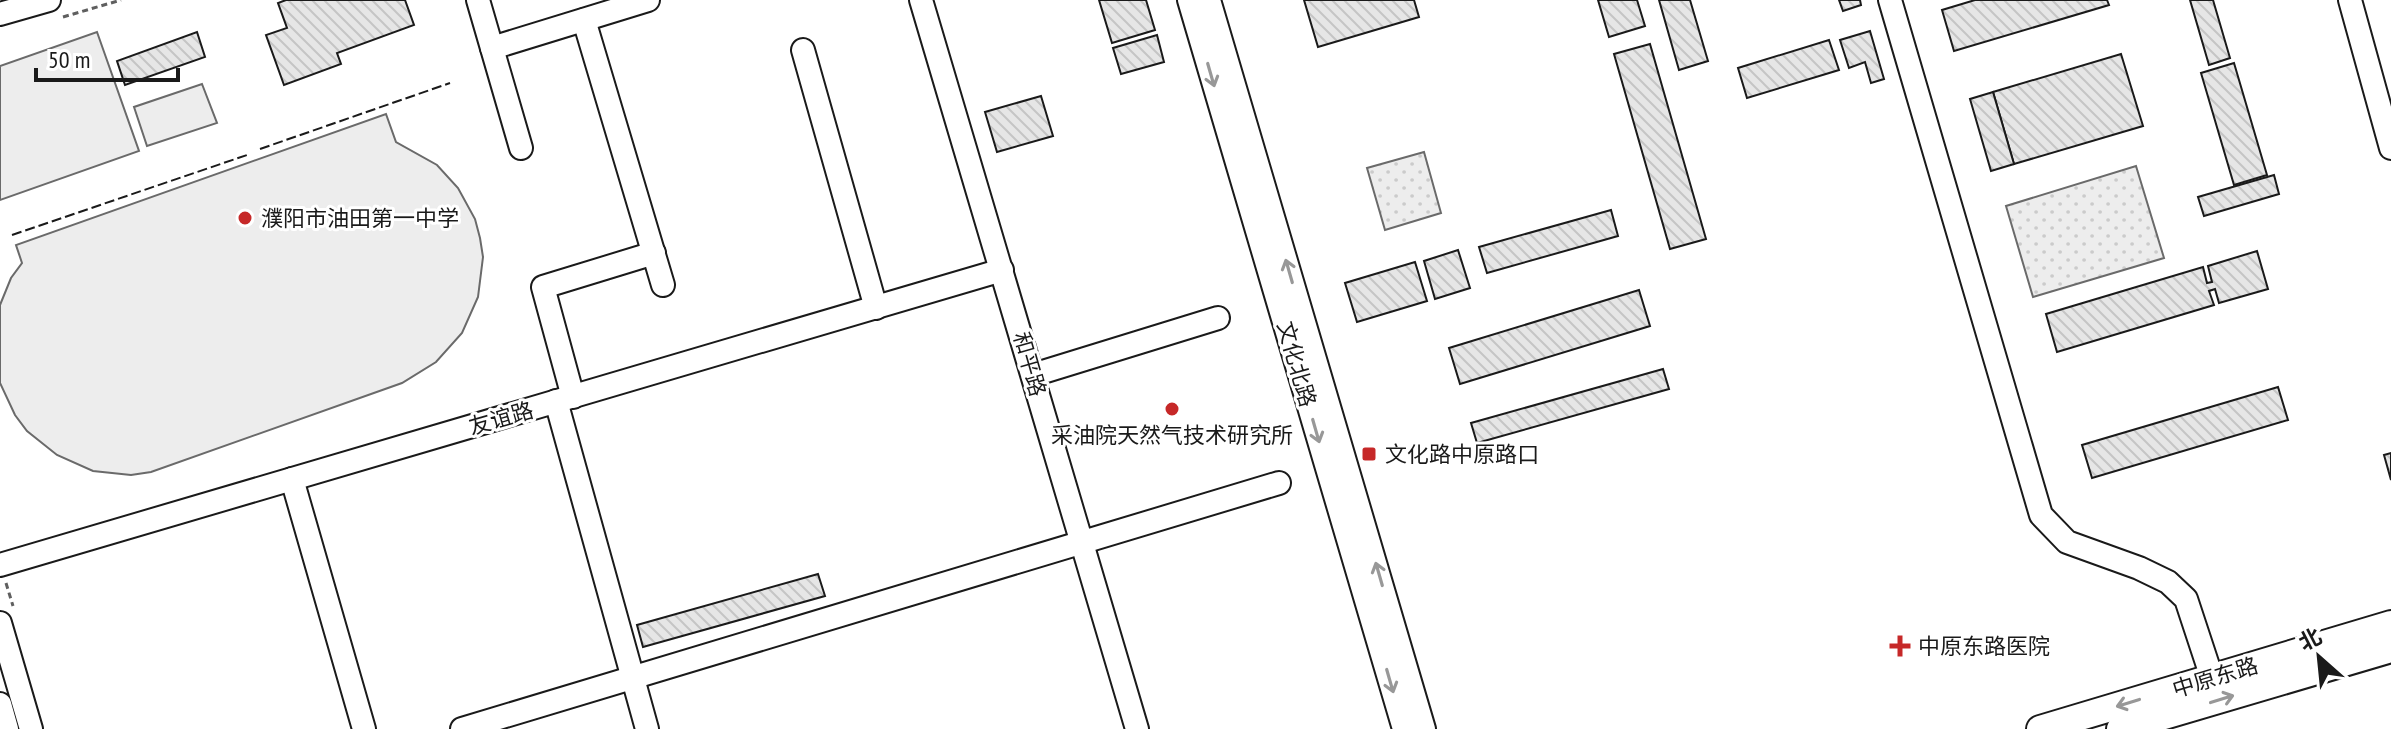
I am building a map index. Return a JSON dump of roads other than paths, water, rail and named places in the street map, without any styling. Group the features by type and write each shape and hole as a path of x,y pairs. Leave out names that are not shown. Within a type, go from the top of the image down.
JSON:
{"main road":[{"name":"中原东路","path":"2040,729 2391,624"},
{"name":"中原东路","path":"2120,729 2391,649"}],"street":[{"path":"0,14 49,0"},
{"path":"478,0 521,148"},
{"path":"492,48 648,0"},
{"name":"和平路","path":"921,0 1137,729"},
{"name":"文化北路","path":"1189,0 1404,729"},
{"name":"文化北路","path":"1209,0 1424,729"},
{"path":"1890,0 2041,515 2067,542 2139,568 2168,582 2186,599 2212,678"},
{"path":"2350,0 2391,148"},
{"path":"584,20 663,285"},
{"path":"803,50 876,308"},
{"path":"647,729 564,399 543,287 654,253"},
{"name":"友谊路","path":"0,565 1002,270"},
{"path":"1033,375 1218,318"},
{"path":"292,479 364,729"},
{"path":"462,729 1279,483"},
{"path":"0,623 31,729"},
{"path":"0,704 7,729"}],"place":[{"name":"濮阳市油田第一中学","path":"245,218"},
{"name":"采油院天然气技术研究所","path":"1172,409"},
{"name":"文化路中原路口","path":"1369,454"},
{"name":"中原东路医院","path":"1900,646"}]}
